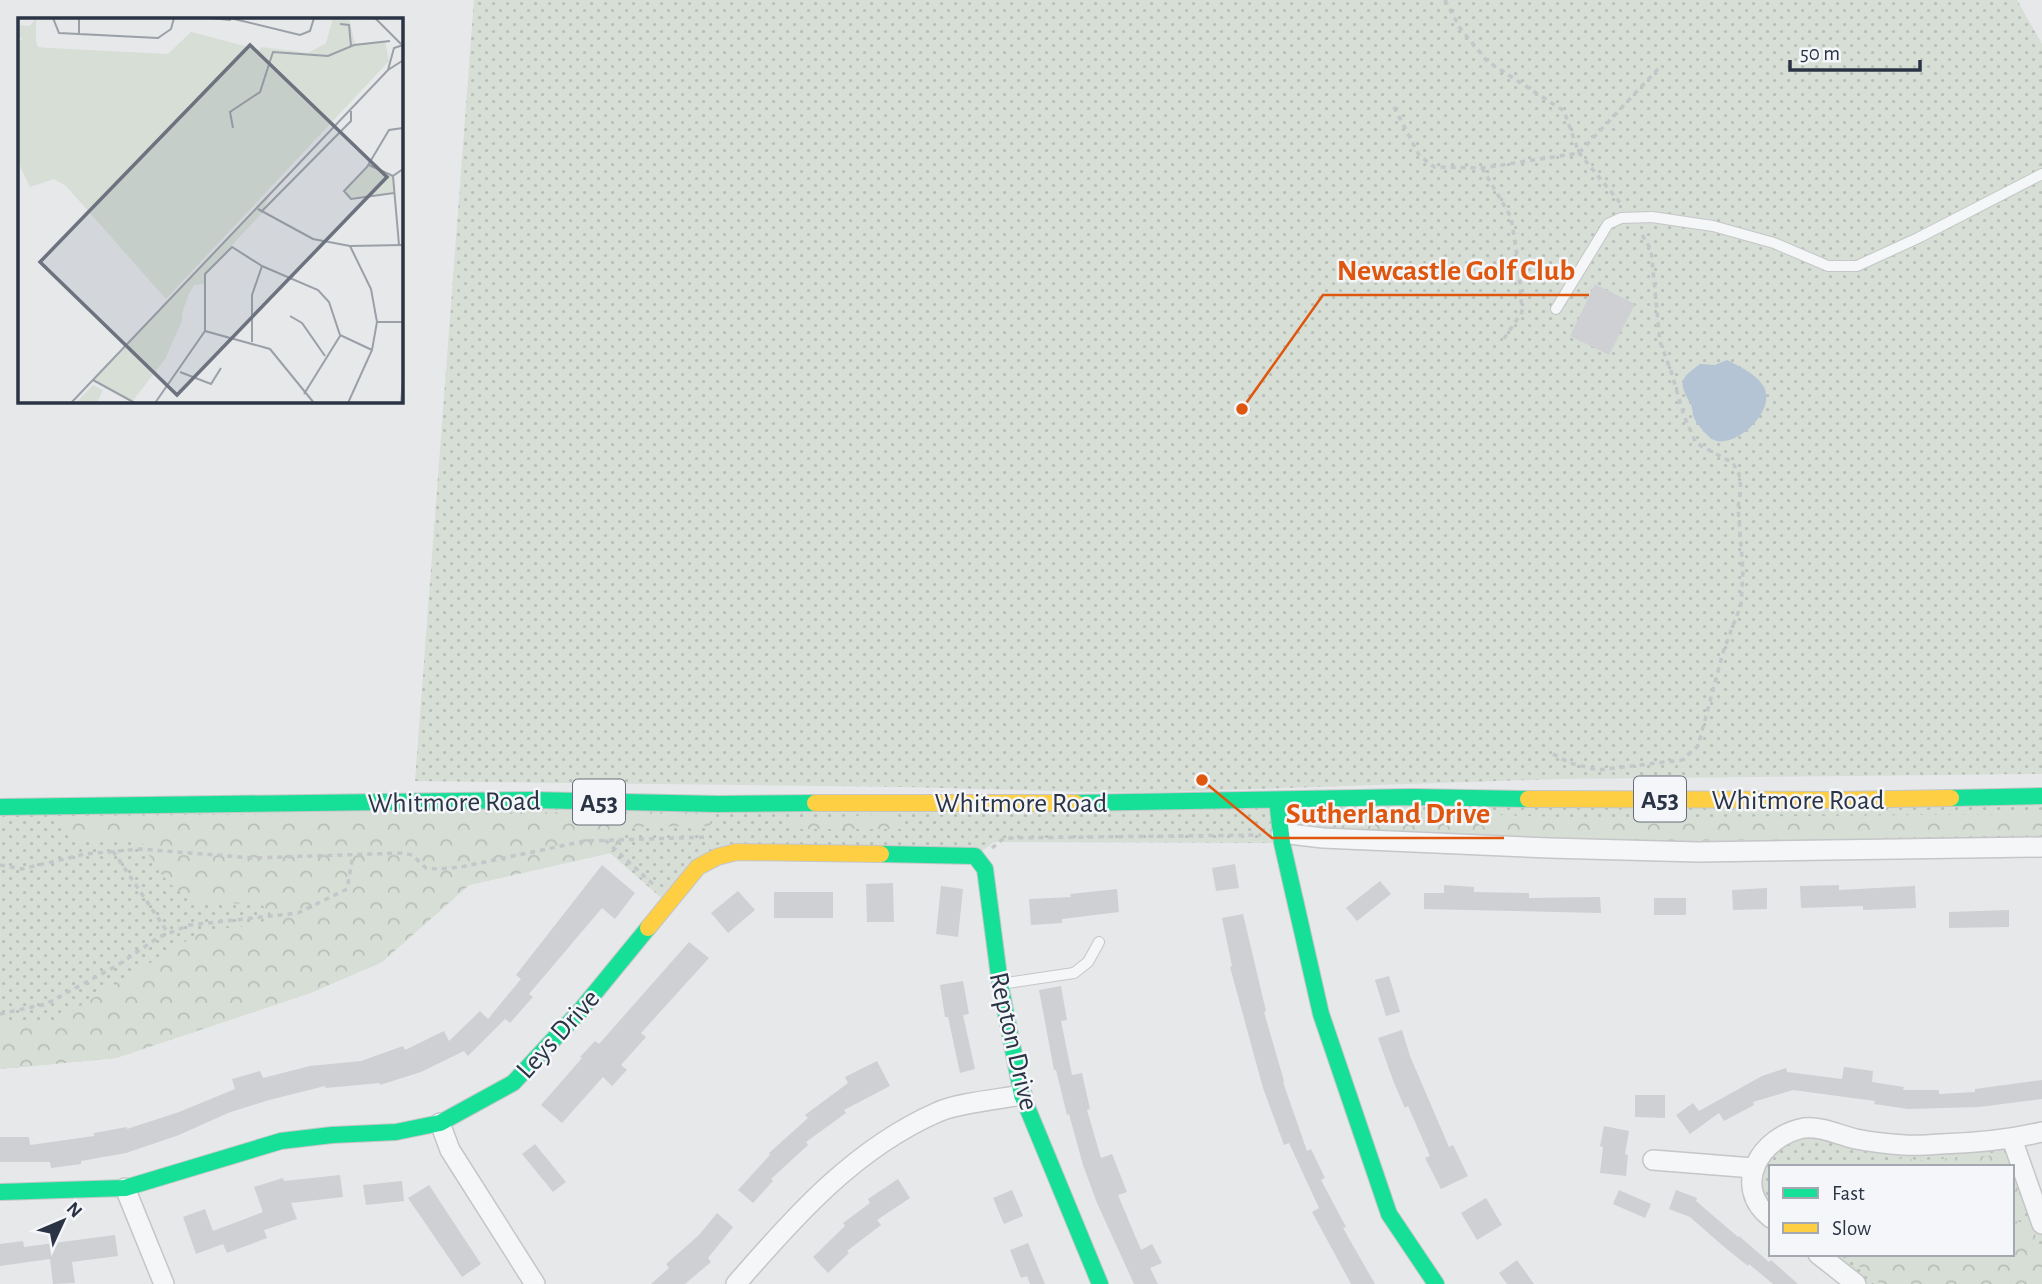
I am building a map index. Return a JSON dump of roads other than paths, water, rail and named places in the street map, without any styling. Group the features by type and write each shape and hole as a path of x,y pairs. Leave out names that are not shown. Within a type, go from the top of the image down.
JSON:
{"main road":[{"name":"Whitmore Road","path":"0,807 531,800 718,804 1139,803 1412,797 1836,800 2042,796"},
{"path":"1277,800 1281,833 1321,1014 1389,1214 1436,1284"},
{"name":"Leys Drive","path":"0,1192 125,1188 281,1141 396,1132 440,1123 513,1083 580,1011 698,867 717,857 736,852 975,856 981,864"},
{"name":"Repton Drive","path":"981,864 1000,984 1022,1095 1100,1284"}],"street":[{"name":"Whitmore Road","path":"1281,833 1323,838 1698,852 2042,847"},
{"path":"736,1284 836,1177 886,1141 940,1110 1022,1095"},
{"path":"440,1123 450,1150 535,1284"},
{"path":"1769,1216 1755,1197 1751,1179 1753,1168 1763,1150 1774,1139 1791,1131 1808,1128 1856,1139 1907,1146 2012,1139 2042,1132"},
{"path":"2012,1139 2042,1224"},
{"path":"1653,1160 1753,1168"},
{"path":"125,1188 164,1284"},
{"path":"1821,1256 1856,1284"}],"lane":[{"path":"1556,309 1608,224 1621,218 1652,218 1713,226 1774,243 1828,266 1857,266 2042,174"},
{"path":"1000,984 1074,973 1088,962 1099,942"}],"water":[{"path":"1727,360 1755,376 1766,394 1765,405 1752,426 1742,434 1721,441 1712,439 1694,418 1683,381 1688,373 1700,364 1715,365"}],"place":[{"name":"Newcastle Golf Club","path":"1242,409"},
{"name":"Sutherland Drive","path":"1202,780"}]}
